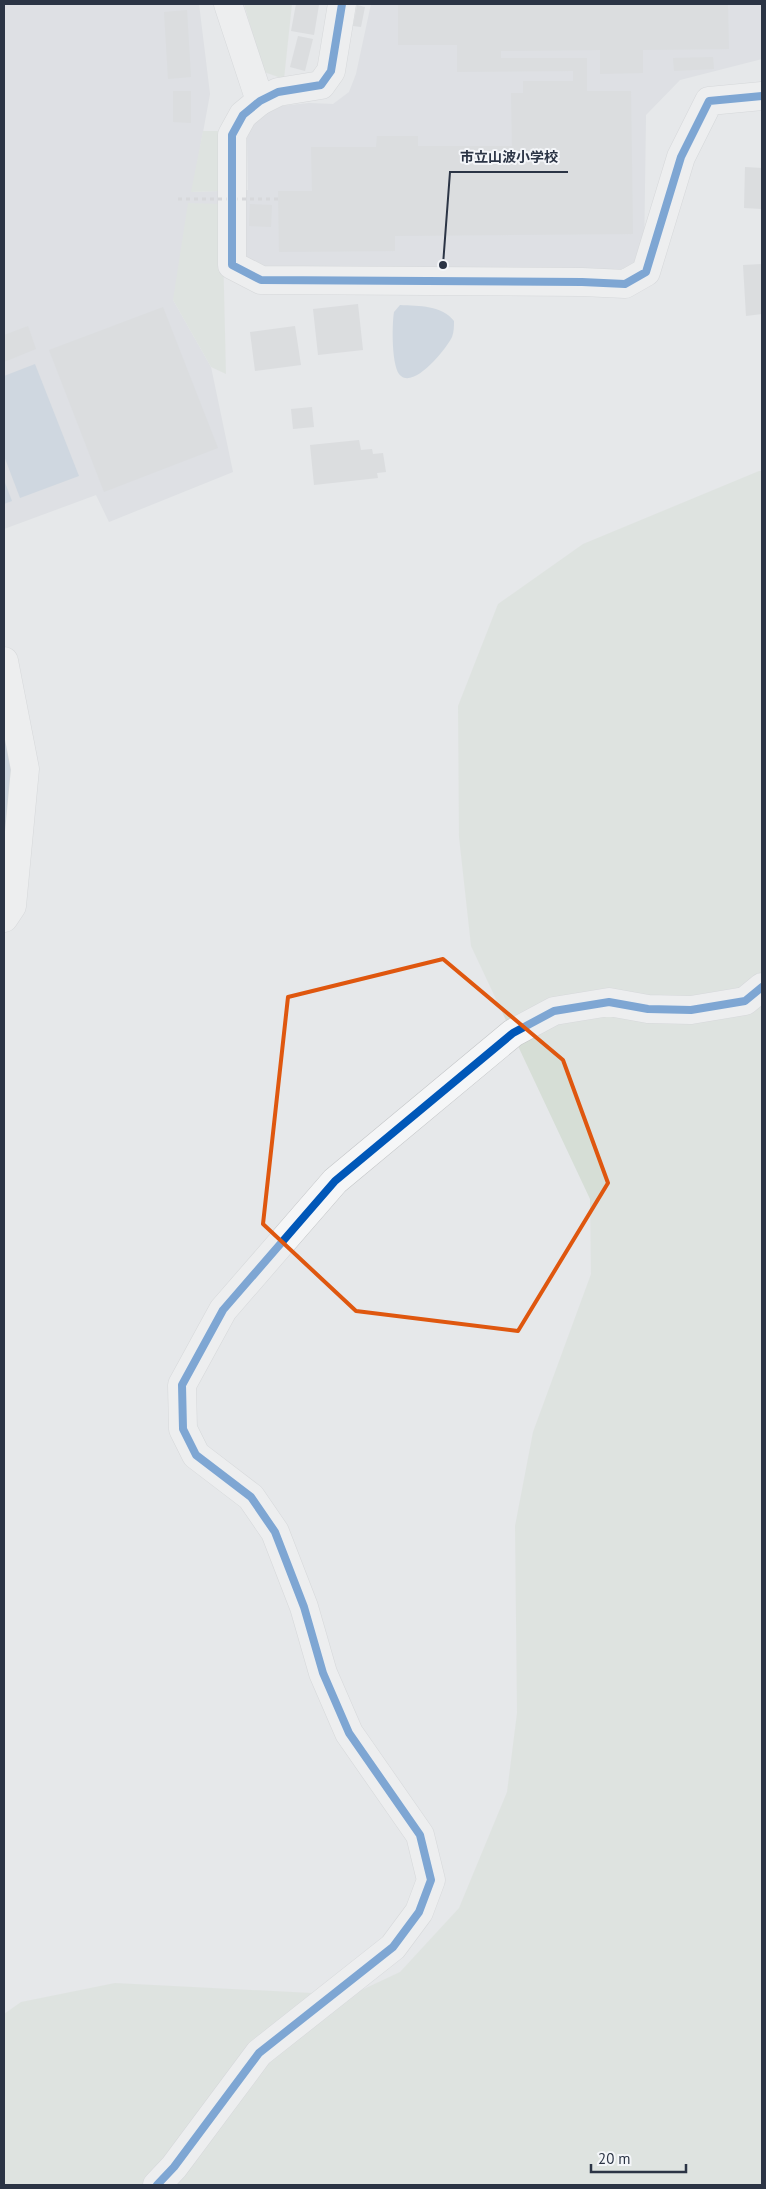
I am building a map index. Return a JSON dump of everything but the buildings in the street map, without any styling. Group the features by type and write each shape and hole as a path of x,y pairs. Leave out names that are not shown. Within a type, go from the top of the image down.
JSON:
{"street":[{"path":"228,4 260,101"},
{"path":"342,4 331,71 322,85 278,92 260,101 243,115 232,135 232,265 261,280 582,282 625,284 646,272 680,157 708,101 762,96"},
{"path":"4,662 25,769 12,906 4,918"},
{"path":"157,2185 174,2167 259,2053 392,1947 419,1912 431,1880 420,1835 349,1733 323,1673 304,1607 276,1532 251,1497 196,1455 183,1429 182,1385 223,1310 335,1181 513,1033 554,1011 609,1002 648,1009 691,1010 745,1001 762,988"}],"path":[{"path":"178,199 278,199"}],"highlighted area":[{"path":"443,959 563,1060 608,1183 518,1331 356,1311 263,1224 288,997"}],"shaded area":[{"path":"4,4 199,4 210,94 192,192 248,190 247,138 251,124 259,114 281,106 309,103 333,104 349,92 356,74 371,4 762,4 762,59 680,80 646,115 644,255 625,271 263,271 245,259 173,300 211,367 233,472 109,522 96,495 4,529"},
{"path":"244,4 292,4 284,79 264,72"},
{"path":"203,131 226,131 225,191 191,192"},
{"path":"188,203 222,204 226,374 211,367 173,300"},
{"path":"762,471 762,2185 4,2185 4,2014 21,2002 115,1983 351,1995 400,1972 459,1908 507,1792 517,1713 515,1526 533,1432 591,1274 590,1199 471,946 459,837 458,706 498,604 583,544"}],"water":[{"path":"400,305 437,309 454,321 452,337 444,349 430,365 414,377 407,378 401,376 395,365 393,318 394,312"},
{"path":"35,364 79,476 20,498 4,456 4,376"},
{"path":"4,480 12,501 4,504"}],"waterway":[{"path":"4,754 8,778 4,813"}],"cycle path":[{"path":"342,4 331,71 321,85 278,92 260,101 243,115 232,135 232,265 261,280 582,282 625,284 646,272 681,157 709,101 762,96"},
{"path":"157,2185 174,2167 259,2053 393,1947 419,1912 431,1880 420,1835 349,1733 323,1673 304,1607 275,1532 251,1497 196,1455 183,1429 182,1385 223,1310 335,1181 513,1033 554,1011 609,1002 648,1009 691,1010 745,1001 762,987"}],"place":[{"name":"市立山波小学校","path":"443,265"}]}
